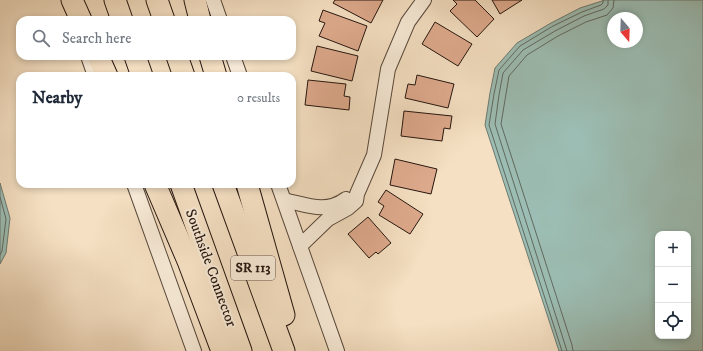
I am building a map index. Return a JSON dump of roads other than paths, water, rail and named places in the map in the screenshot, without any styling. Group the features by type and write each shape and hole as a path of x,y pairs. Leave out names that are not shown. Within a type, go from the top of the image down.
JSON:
{"highway":[{"path":"72,0 79,16"},
{"path":"115,0 121,16"},
{"path":"157,0 163,16"},
{"path":"195,0 199,16"},
{"path":"100,60 105,72"},
{"path":"136,60 141,72"},
{"path":"178,60 183,72"},
{"path":"211,60 215,72"},
{"path":"157,188 188,262 222,351"},
{"name":"Southside Connector","path":"182,188 240,351"},
{"name":"SR 113","path":"224,188 284,351"},
{"path":"248,188 290,337 292,351"}],"street":[{"path":"68,0 74,16"},
{"path":"213,0 219,16"},
{"path":"300,246 328,219 348,208 356,201 357,194 374,155 388,69 408,22 424,0"},
{"path":"89,60 94,72"},
{"path":"234,60 239,72"},
{"path":"135,188 194,351"},
{"path":"280,188 337,351"},
{"path":"284,200 322,208 339,204 349,197 357,194"}],"water":[{"path":"605,0 703,0 703,351 559,351 485,125 495,68 517,43 580,8"},
{"path":"0,183 10,218 6,253 0,264"}]}
